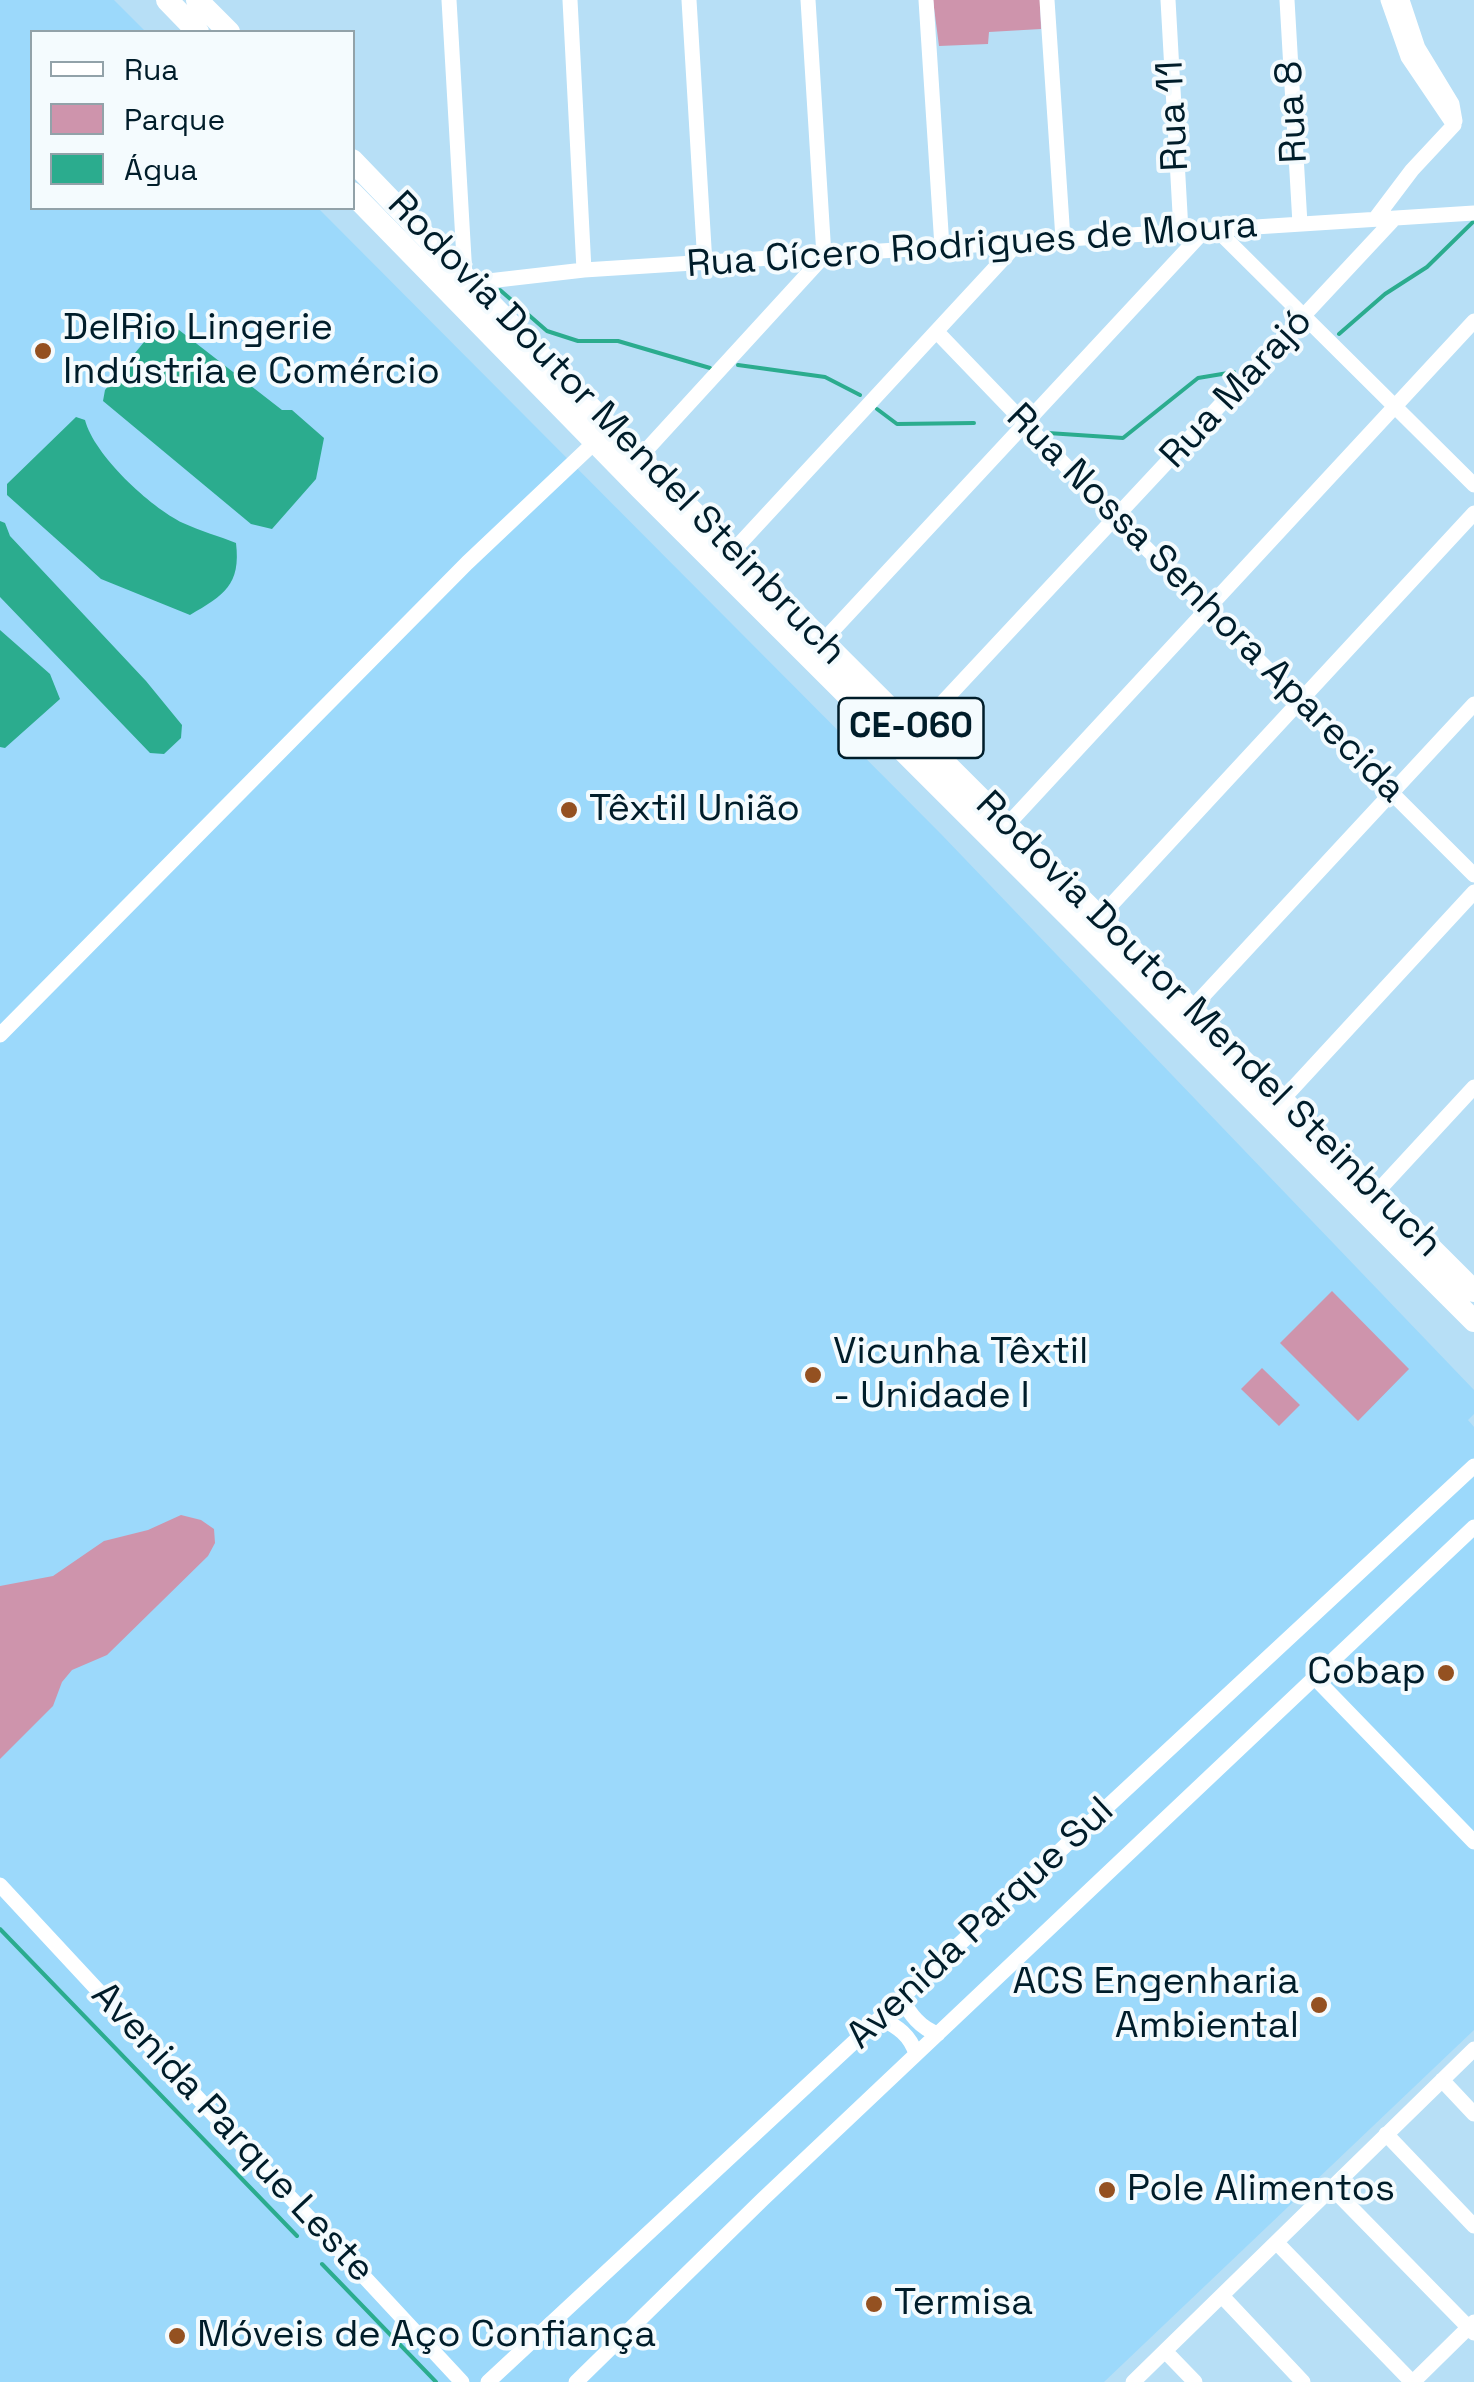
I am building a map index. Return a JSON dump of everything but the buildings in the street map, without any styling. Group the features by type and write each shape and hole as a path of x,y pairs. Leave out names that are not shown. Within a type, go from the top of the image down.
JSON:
{"highway":[{"path":"167,0 196,30"},
{"path":"197,0 227,30"},
{"name":"Rodovia Doutor Mendel Steinbruch","path":"355,163 732,551 1376,1193 1470,1280"},
{"name":"Rodovia Doutor Mendel Steinbruch","path":"355,195 595,442 1474,1322"}],"street":[{"path":"449,0 468,280"},
{"path":"570,0 584,270"},
{"path":"689,0 704,264"},
{"path":"640,458 824,256 808,0"},
{"path":"926,0 942,247"},
{"path":"1047,0 1064,239"},
{"name":"Rua 11","path":"1168,0 1181,231"},
{"name":"Rua 8","path":"1287,0 1300,224"},
{"path":"1388,0 1408,57 1454,124"},
{"path":"1375,219 1454,124 1452,104 1418,48 1402,0"},
{"name":"Rua Cícero Rodrigues de Moura","path":"468,280 1474,213"},
{"name":"Rua Marajó","path":"915,732 1394,219"},
{"path":"823,640 1211,230 1474,486"},
{"path":"732,551 1018,243"},
{"path":"1008,824 1474,321"},
{"name":"Rua Nossa Senhora Aparecida","path":"936,332 1116,518 1474,875"},
{"path":"0,1035 467,563 595,442"},
{"path":"1100,917 1474,513"},
{"path":"1192,1008 1474,704"},
{"path":"1282,1100 1474,892"},
{"path":"1376,1193 1474,1087"},
{"name":"Avenida Parque Sul","path":"488,2382 1474,1466"},
{"name":"Avenida Parque Sul","path":"576,2382 762,2199 1474,1527"},
{"path":"1314,1677 1474,1842"},
{"name":"Avenida Parque Leste","path":"0,1885 462,2382"},
{"path":"901,1998 910,2014 927,2030 938,2034"},
{"path":"880,2018 898,2027 912,2041 916,2054"},
{"path":"1133,2382 1474,2049"},
{"path":"1442,2080 1474,2114"},
{"path":"1386,2134 1474,2226"},
{"path":"1277,2244 1413,2382 1472,2328 1332,2188"},
{"path":"1222,2296 1303,2382"},
{"path":"1164,2350 1196,2382"}],"shaded area":[{"path":"0,0 114,0 144,30 30,30 30,210 320,210 941,834 1474,1390 1474,1414 1468,1420 1474,1427 1474,2030 1104,2382 0,2382"}],"green space":[{"path":"933,0 1040,0 1041,29 989,32 988,44 939,46"},
{"path":"1332,1291 1409,1369 1358,1421 1280,1343"},
{"path":"1262,1368 1300,1405 1279,1426 1241,1389"},
{"path":"181,1515 201,1520 214,1529 215,1543 208,1556 107,1655 72,1670 62,1682 53,1706 0,1759 0,1586 53,1576 104,1541 148,1530"}],"water":[{"path":"161,321 170,323 282,410 292,410 324,438 316,479 272,529 251,524 103,401 105,390"},
{"path":"76,417 85,420 111,464 155,505 183,523 236,543 236,569 221,595 190,615 101,579 7,495 7,484"},
{"path":"0,521 182,725 181,738 164,754 150,753 0,597"},
{"path":"0,630 50,674 60,699 5,748 0,747"}],"waterway":[{"path":"1339,334 1385,294 1427,267 1473,222"},
{"path":"500,290 547,331 578,341 618,341 710,368"},
{"path":"738,365 825,377 860,395"},
{"path":"1048,433 1123,438 1198,378 1234,372"},
{"path":"877,409 897,424 974,423"},
{"path":"0,1929 297,2236"},
{"path":"322,2264 436,2382"}],"place":[{"name":"DelRio Lingerie Indústria e Comércio","path":"43,351"},
{"name":"Têxtil União","path":"569,810"},
{"name":"Vicunha Têxtil - Unidade I","path":"813,1375"},
{"name":"Cobap","path":"1446,1673"},
{"name":"ACS Engenharia Ambiental","path":"1319,2005"},
{"name":"Pole Alimentos","path":"1107,2190"},
{"name":"Termisa","path":"874,2304"},
{"name":"Móveis de Aço Confiança","path":"177,2336"}]}
